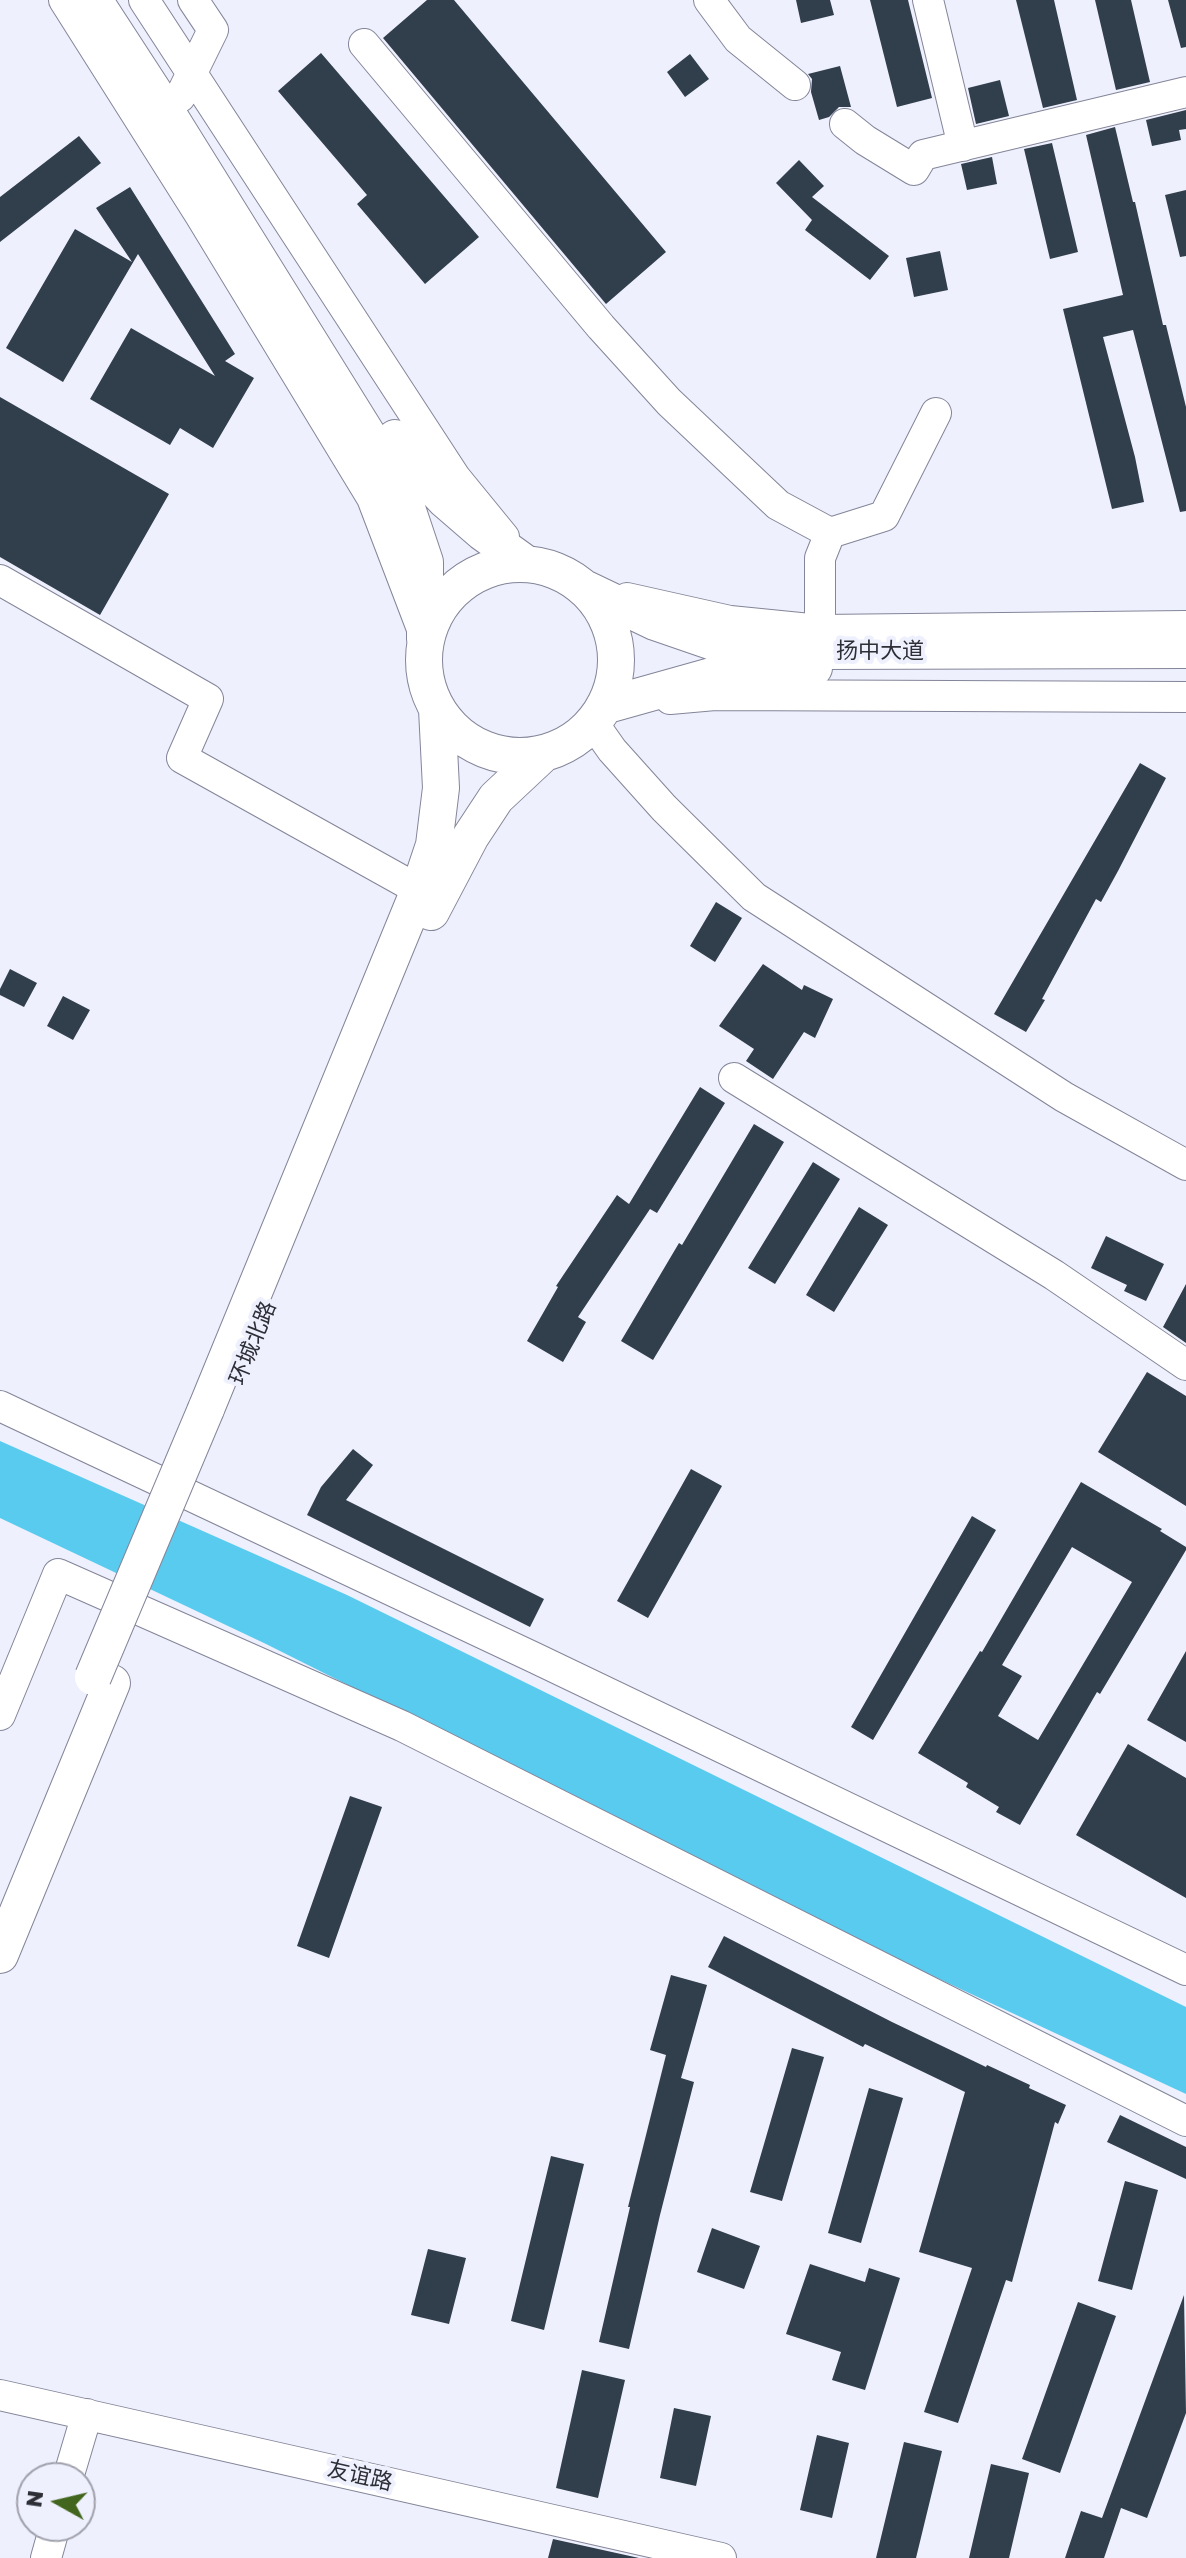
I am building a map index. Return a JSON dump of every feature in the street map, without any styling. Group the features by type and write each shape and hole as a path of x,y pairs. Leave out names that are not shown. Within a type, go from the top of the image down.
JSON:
{"main road":[{"path":"94,0 400,487 425,562 423,663 427,687 449,726 482,749 502,755 543,754 578,737 599,714 612,687 616,666 610,624 586,589 568,575 547,567 525,563 503,564 484,569 468,578 441,604 425,639"},
{"path":"117,0 186,85 412,465 445,500 525,563"},
{"name":"扬中大道","path":"586,589 655,622 716,643 820,640 1186,650"},
{"name":"扬中大道","path":"599,714 711,676 822,668 1186,672"},
{"name":"环城北路","path":"214,1412 434,845 441,788 437,709"},
{"name":"环城北路","path":"0,1955 103,1680 214,1412 436,899 496,798 543,754"},
{"name":"环城北路","path":"0,1903 103,1680"}],"street":[{"path":"64,0 200,215 372,498 425,639"},
{"path":"144,0 186,85"},
{"path":"186,85 213,30 193,0"},
{"path":"709,0 738,39 795,85"},
{"path":"928,0 963,146"},
{"path":"364,44 601,327 669,402 778,505 830,533 884,516 936,413"},
{"path":"845,124 914,170 923,155 1186,92"},
{"path":"830,533 820,558 820,640 1186,626"},
{"path":"0,580 208,699 182,758 419,890"},
{"path":"1186,697 715,695 599,714 612,750 664,808 754,897 1064,1097 1186,1165"},
{"path":"734,1078 1054,1275 1186,1365"},
{"path":"0,1406 1186,1970"},
{"path":"0,1715 58,1574 402,1726 1186,2121"},
{"name":"友谊路","path":"0,2395 721,2558"},
{"path":"73,2462 87,2414"}],"water":[{"path":"0,1441 347,1595 1186,2007 1186,2094 881,1952 266,1644 0,1518"}],"building":[{"path":"427,0 454,0 666,252 606,304 383,38"},
{"path":"796,0 830,0 834,15 801,23"},
{"path":"870,0 908,0 932,98 897,107"},
{"path":"1016,0 1054,0 1077,100 1043,108"},
{"path":"1095,0 1131,0 1150,82 1116,90"},
{"path":"1168,0 1186,0 1186,47 1181,48"},
{"path":"321,53 479,237 425,284 357,204 367,195 278,91"},
{"path":"690,54 709,79 685,97 667,72"},
{"path":"840,66 851,107 839,107 829,117 819,120 811,92 812,79 808,74"},
{"path":"1000,80 1009,116 976,124 968,88"},
{"path":"1186,110 1186,129 1179,130 1181,140 1152,146 1146,120"},
{"path":"1115,127 1186,407 1186,511 1180,512 1133,330 1103,337 1144,502 1112,509 1063,309 1123,295 1086,135"},
{"path":"79,136 101,163 0,242 0,197"},
{"path":"1052,143 1078,252 1050,259 1024,149"},
{"path":"992,157 997,184 967,190 961,164"},
{"path":"799,160 824,186 812,197 889,256 870,280 805,230 812,220 776,183"},
{"path":"130,187 235,354 225,361 254,378 213,448 180,428 170,445 90,399 131,328 215,376 138,254 63,382 6,348 75,229 132,262 96,208"},
{"path":"1186,190 1186,256 1180,257 1165,195"},
{"path":"940,251 948,290 914,297 906,258"},
{"path":"0,397 169,494 100,615 0,557"},
{"path":"1140,763 1166,778 1101,902 1096,899 1026,1032 994,1014"},
{"path":"716,902 742,918 715,962 690,946"},
{"path":"763,964 802,990 804,985 833,999 815,1038 804,1032 773,1079 746,1061 754,1049 719,1026"},
{"path":"10,969 37,983 24,1007 0,995"},
{"path":"63,996 90,1010 73,1040 47,1026"},
{"path":"700,1087 725,1103 657,1213 650,1209 578,1317 586,1322 563,1362 527,1341 556,1286 617,1195 629,1204"},
{"path":"754,1124 784,1142 653,1360 621,1341"},
{"path":"813,1162 840,1179 775,1284 748,1268"},
{"path":"859,1207 888,1225 834,1312 806,1295"},
{"path":"1106,1236 1164,1264 1146,1301 1124,1291 1127,1285 1091,1268"},
{"path":"1186,1284 1186,1343 1163,1327"},
{"path":"1147,1372 1186,1396 1186,1506 1098,1452"},
{"path":"353,1449 373,1465 346,1500 544,1599 530,1627 307,1515 321,1487"},
{"path":"691,1469 722,1486 648,1618 617,1601"},
{"path":"1081,1482 1162,1529 1160,1531 1186,1547 1020,1825 996,1812 999,1807 966,1787 968,1783 918,1753 982,1652","holes":["1072,1547 1132,1582 1038,1740 998,1716 1022,1676 1002,1665"]},
{"path":"972,1516 996,1530 873,1740 851,1727"},
{"path":"1186,1651 1186,1742 1147,1720"},
{"path":"1128,1744 1186,1778 1186,1898 1076,1835"},
{"path":"350,1796 382,1807 329,1958 297,1946"},
{"path":"724,1936 892,2022 1030,2085 1029,2088 1066,2105 1058,2124 1055,2122 1012,2282 1006,2280 958,2423 924,2412 972,2268 919,2252 965,2092 865,2044 863,2047 708,1967"},
{"path":"671,1975 707,1985 681,2078 694,2082 629,2349 599,2342 628,2207 666,2055 650,2050"},
{"path":"792,2048 824,2057 782,2201 750,2192"},
{"path":"869,2088 903,2098 861,2243 828,2233"},
{"path":"1120,2115 1186,2147 1186,2179 1107,2142"},
{"path":"551,2156 584,2164 544,2330 511,2321"},
{"path":"1125,2181 1158,2190 1132,2290 1098,2281"},
{"path":"712,2228 760,2246 744,2289 697,2272"},
{"path":"428,2249 466,2258 449,2324 411,2315"},
{"path":"810,2264 865,2282 869,2268 900,2278 865,2390 832,2380 841,2352 786,2334"},
{"path":"1184,2295 1186,2413 1147,2518 1121,2508 1104,2558 1065,2558 1081,2511 1102,2518"},
{"path":"1078,2302 1116,2316 1060,2473 1022,2459"},
{"path":"582,2370 625,2380 598,2498 556,2488"},
{"path":"674,2408 711,2416 696,2486 660,2478"},
{"path":"817,2435 849,2443 832,2518 800,2510"},
{"path":"904,2442 942,2451 916,2558 876,2558"},
{"path":"991,2464 1029,2473 1009,2558 969,2558"},
{"path":"553,2539 639,2558 548,2558"}]}
